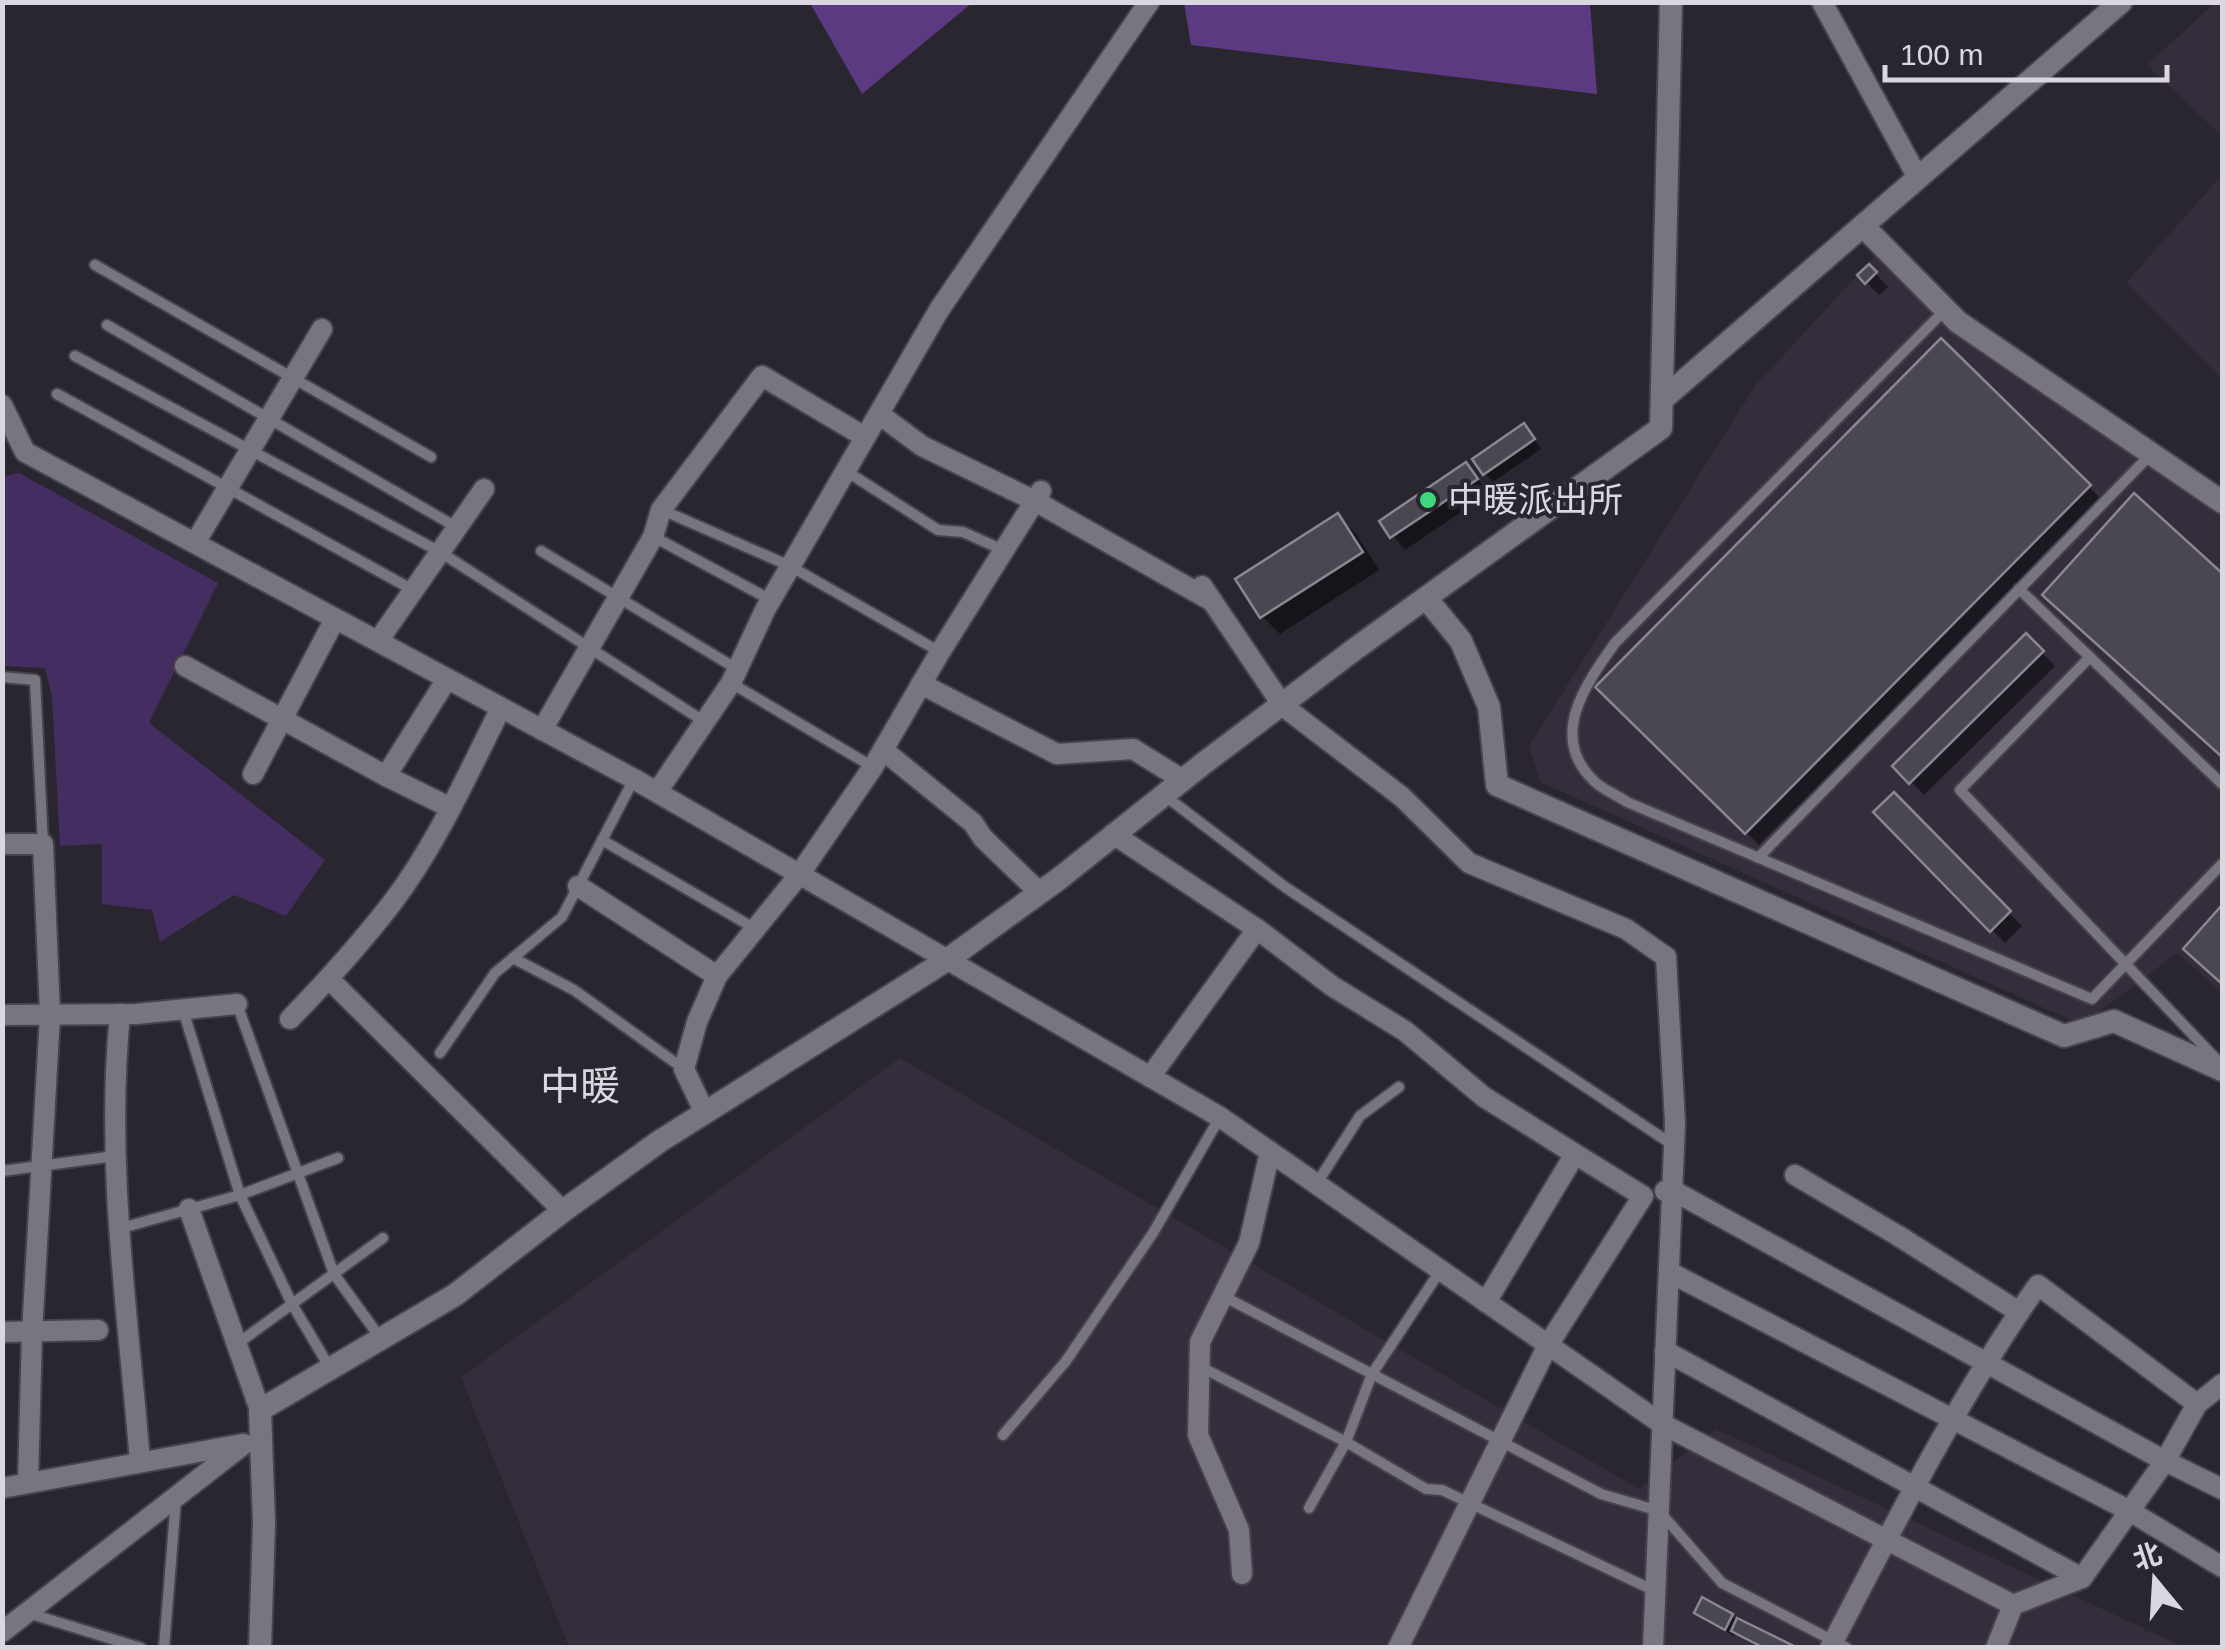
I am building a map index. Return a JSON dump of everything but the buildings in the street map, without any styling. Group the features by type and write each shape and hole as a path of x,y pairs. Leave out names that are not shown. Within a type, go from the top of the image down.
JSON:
{"street":[{"path":"657,792 734,676 790,566 939,310 1149,2"},
{"path":"2,1632 330,1369 455,1295 563,1211 704,1113 947,960 1426,598 1661,428 1671,2"},
{"path":"1822,2 1918,178"},
{"path":"1664,398 2121,2"},
{"path":"1863,226 1958,322 2222,502"},
{"path":"195,544 322,329"},
{"path":"542,730 653,537 661,510 762,376 865,437"},
{"path":"2,405 25,452"},
{"path":"878,414 922,446 1038,496 1207,594 1283,706 1402,797 1469,862 1626,929 1666,957 1674,1146 1653,1648"},
{"path":"2,454 25,452 657,792 1220,1117 1662,1424 2013,1605"},
{"path":"378,641 484,490"},
{"path":"704,1113 684,1069 697,1022 717,976 800,875 878,758 1038,496"},
{"path":"1426,598 1461,642 1489,707 1497,786 2064,1036 2114,1020 2222,1068"},
{"path":"253,774 336,619"},
{"path":"186,666 450,808"},
{"path":"386,776 448,679"},
{"path":"921,684 1057,754 1132,749 1183,780"},
{"path":"290,1018 328,980 394,900 450,808 501,708"},
{"path":"878,758 973,822 983,838 1040,893"},
{"path":"1113,834 1258,929 1332,986 1406,1030 1484,1097 1644,1196 1672,1190 2222,1489"},
{"path":"2,844 43,844 50,1015 32,1332 28,1482"},
{"path":"578,886 717,976"},
{"path":"1150,1077 1258,929"},
{"path":"328,980 563,1211"},
{"path":"2,1016 120,1014 236,1004"},
{"path":"120,1014 113,1082 117,1229 140,1462"},
{"path":"1242,1574 1238,1530 1198,1435 1200,1342 1250,1243 1270,1152"},
{"path":"1486,1302 1575,1154"},
{"path":"1795,1175 2019,1312"},
{"path":"1398,1648 1548,1346 1644,1196"},
{"path":"189,1209 236,1345 255,1429 264,1523 260,1648"},
{"path":"1669,1272 2128,1510 2222,1567"},
{"path":"1830,1648 1912,1486 1984,1362 2038,1285 2214,1395 2082,1578 2013,1605 1996,1648"},
{"path":"2,1332 98,1330"},
{"path":"1666,1350 2082,1578"},
{"path":"2,1488 140,1462 255,1429"}],"lane":[{"path":"96,265 431,457"},
{"path":"1946,309 1614,644 1588,680 1572,724 1574,756 1596,782 1628,802 2092,999 2222,864"},
{"path":"107,325 457,528"},
{"path":"75,356 440,552 705,722"},
{"path":"57,394 413,590"},
{"path":"1758,858 2151,453"},
{"path":"846,471 938,530 963,532 1004,550"},
{"path":"661,510 790,566 940,652"},
{"path":"653,537 771,600"},
{"path":"541,550 734,676 878,758"},
{"path":"2019,590 2222,784"},
{"path":"2090,657 1960,790 2222,1068"},
{"path":"2,677 35,680 43,844"},
{"path":"440,1053 495,973 562,917 634,779"},
{"path":"1163,794 1285,887 1674,1146"},
{"path":"602,840 755,929"},
{"path":"513,958 574,990 684,1069"},
{"path":"236,1004 334,1274 381,1339"},
{"path":"182,1009 240,1196 292,1304 330,1369"},
{"path":"1316,1184 1360,1116 1400,1087"},
{"path":"1003,1434 1066,1361 1154,1233 1220,1117"},
{"path":"2,1171 115,1156"},
{"path":"117,1229 240,1196 338,1158"},
{"path":"236,1345 383,1238"},
{"path":"1310,1508 1346,1442 1372,1374 1440,1271"},
{"path":"1223,1296 1601,1494 1659,1510 1722,1582 1847,1648"},
{"path":"1200,1367 1426,1488 1442,1490 1656,1591"},
{"path":"164,1648 176,1496"},
{"path":"27,1612 142,1648"},
{"path":"95,1648 97,1634"}],"shaded area":[{"path":"2216,2 2222,3 2222,136 2147,65"},
{"path":"810,3 972,3 862,94"},
{"path":"1184,3 1590,3 1597,94 1191,45"},
{"path":"2222,175 2222,379 2126,283"},
{"path":"1875,256 1945,325 2222,516 2222,993 2177,953 2082,1025 1540,782 1529,746 1755,386"},
{"path":"19,473 218,583 149,723 325,860 286,916 234,895 160,942 152,910 102,904 102,844 60,846 52,697 45,668 3,666 3,476"},
{"path":"900,1058 1639,1489 1716,1429 2184,1647 569,1647 461,1377"}],"place":[{"name":"中暖派出所","path":"1428,500"}],"district":[{"name":"中暖","path":"580,1086"}]}
